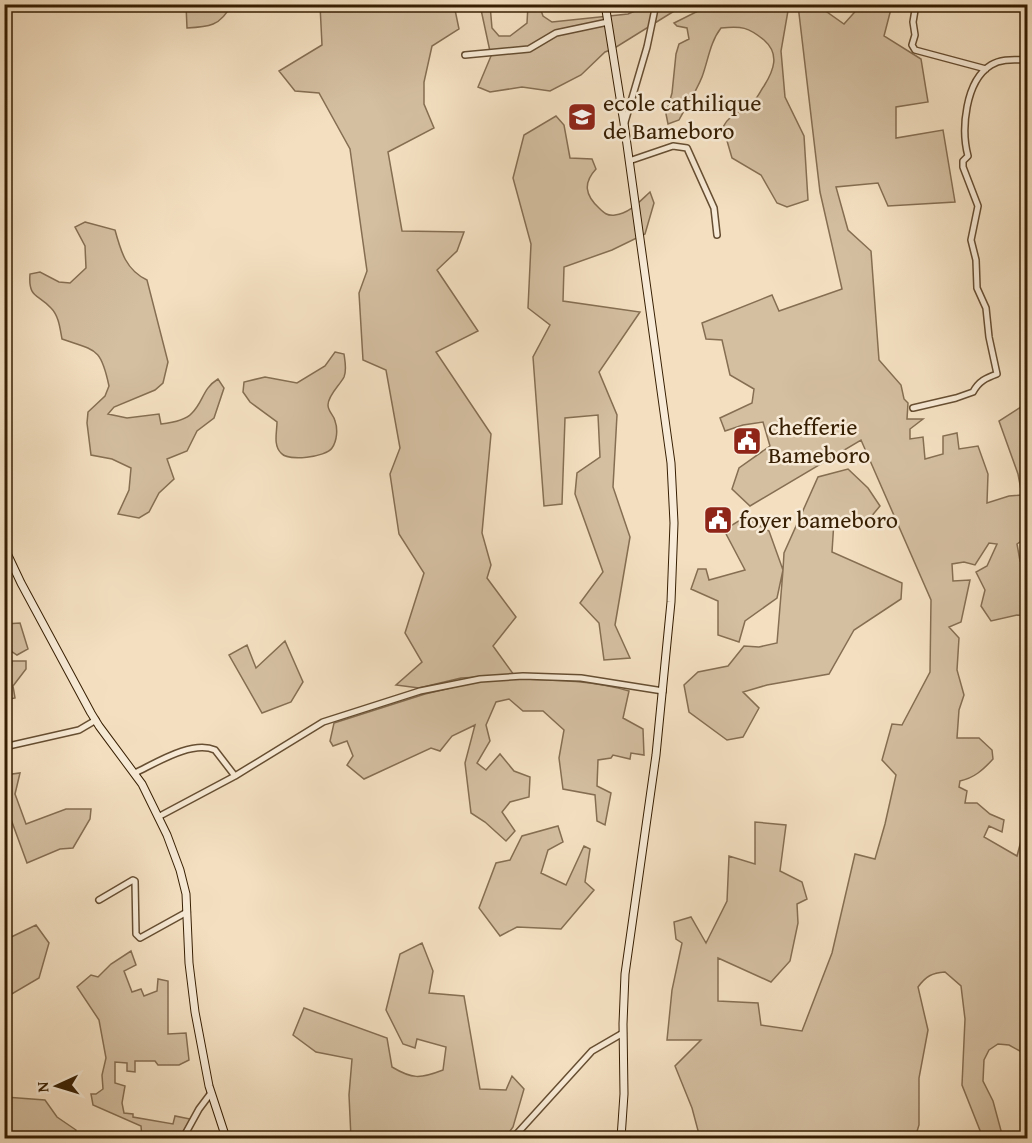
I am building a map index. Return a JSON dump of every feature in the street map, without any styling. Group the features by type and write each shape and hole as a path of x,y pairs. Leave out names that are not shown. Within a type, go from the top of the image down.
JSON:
{"street":[{"path":"605,4 624,123 674,489 673,572 663,691 645,841 627,956 621,1138"},
{"path":"624,123 647,47 656,4"},
{"path":"916,4 913,22 915,35 912,45 915,50 986,69"},
{"path":"465,55 529,49 556,33 608,22"},
{"path":"913,408 973,392 984,378 997,374 986,309 977,288 976,260 971,240 978,206 974,190 963,167 963,161 968,156 964,141 964,120 973,91 986,69 1000,61 1028,60"},
{"path":"629,161 674,146 687,148 714,208 717,235"},
{"path":"4,547 21,583 96,720 135,773 158,817 180,870 186,894 189,972 211,1093 226,1138"},
{"path":"158,817 235,776 330,719 420,691 459,682 523,676 551,676 581,678 663,691"},
{"path":"4,747 79,730 96,720"},
{"path":"135,773 185,750 197,747 214,750 235,776"},
{"path":"99,900 133,880 135,881 136,934 140,938 187,912"},
{"path":"513,1138 550,1100 587,1056 623,1033"},
{"path":"183,1138 211,1093"}],"shaded area":[{"path":"186,4 231,5 223,17 213,24 187,28"},
{"path":"320,5 454,5 459,29 432,46 424,82 424,104 434,128 388,152 402,231 464,232 457,251 437,270 478,331 436,352 491,434 482,533 491,565 487,578 516,617 493,646 514,675 461,678 419,688 396,685 422,662 405,633 424,573 399,534 390,474 400,448 386,370 363,360 359,293 367,271 350,149 319,93 295,91 279,71 322,45"},
{"path":"480,5 490,5 492,28 499,36 510,36 527,23 528,5 539,5 543,16 552,22 628,14 649,5 684,5 605,52 581,75 550,91 522,87 490,92 478,87 491,56"},
{"path":"710,5 789,5 781,51 785,97 804,136 808,200 787,207 777,203 761,175 732,158 723,127 733,115 755,99 768,80 774,62 769,45 753,32 740,27 721,28 714,39 694,94 679,120 668,124 666,114 672,93 676,54 679,44 689,39 687,28 674,23"},
{"path":"798,5 817,5 844,24 861,5 892,5 884,36 921,59 928,102 896,107 896,138 943,130 955,202 888,206 878,183 836,187 848,230 871,251 879,360 901,385 904,399 908,403 907,419 923,419 910,429 910,439 923,437 925,459 943,454 943,436 957,433 959,449 978,446 988,474 987,503 1009,496 1022,495 1018,474 999,421 1027,403 1027,537 1017,544 1020,561 1027,558 1027,616 1017,615 991,621 981,606 985,590 976,572 987,566 997,544 989,543 975,565 964,562 952,564 953,581 970,580 961,622 949,627 959,638 957,670 964,695 959,710 957,738 979,738 992,750 993,759 978,773 960,781 959,787 967,791 965,803 977,803 990,814 1004,820 1002,832 989,826 984,837 1017,856 1027,818 1027,1055 1009,1045 998,1044 989,1050 984,1060 983,1081 993,1101 1003,1138 983,1138 962,1085 965,1019 961,986 945,972 930,976 918,987 928,1030 919,1078 919,1125 915,1138 700,1138 692,1108 675,1066 701,1040 667,1040 672,990 682,943 676,939 674,922 691,917 706,943 727,901 729,856 755,864 755,822 786,825 780,871 802,882 807,899 797,904 798,923 790,961 771,982 718,958 718,1001 758,1003 761,1025 802,1031 832,953 855,854 875,859 896,775 882,760 892,724 902,725 930,672 931,600 861,440 750,506 732,489 739,468 770,446 763,422 725,431 720,418 752,403 754,389 730,375 722,340 706,339 702,323 772,295 779,311 842,289 820,192"},
{"path":"556,116 564,125 570,158 592,159 596,169 589,179 587,189 594,203 602,211 608,215 620,214 634,207 650,192 654,203 645,234 612,250 564,267 563,301 640,312 599,372 617,415 613,487 630,537 615,625 630,658 604,660 599,623 580,603 603,572 575,494 577,473 600,457 598,415 565,418 562,504 544,506 533,357 550,325 528,308 531,244 513,178 524,135"},
{"path":"85,222 115,230 122,253 129,266 147,280 168,362 163,383 155,390 114,407 108,414 127,418 159,414 161,424 173,422 186,418 192,413 209,387 218,379 224,388 214,418 197,431 187,451 167,459 174,479 159,493 149,512 139,518 118,514 129,490 131,468 112,459 91,455 88,412 105,396 109,386 103,364 96,353 90,349 62,339 54,311 32,292 30,282 30,274 40,272 59,282 70,283 86,268 85,246 75,227"},
{"path":"335,352 344,354 346,368 344,377 332,394 328,407 336,428 334,445 328,451 315,456 299,458 285,456 277,446 277,422 250,402 243,392 244,382 265,377 297,383 325,366"},
{"path":"848,469 868,488 880,506 870,518 834,521 832,552 902,583 901,599 854,630 829,674 767,685 743,692 759,708 743,737 727,740 689,712 684,685 698,672 728,666 744,646 759,647 777,643 784,553 818,477"},
{"path":"745,517 769,531 783,570 777,598 745,621 739,642 718,635 718,601 691,589 698,569 706,569 709,580 745,570 724,530"},
{"path":"20,623 28,649 17,655 11,651 8,639 5,639 5,624"},
{"path":"285,641 303,682 291,702 262,713 229,655 247,645 256,668"},
{"path":"12,661 26,661 26,669 13,686 15,698 5,700 5,682 10,682"},
{"path":"521,679 589,683 629,691 623,718 643,729 644,755 631,753 630,759 613,755 611,758 598,760 597,786 611,793 605,825 597,821 595,795 563,789 559,758 564,730 543,711 523,711 509,699 496,702 486,725 490,741 477,763 486,770 500,754 514,771 530,777 529,797 510,802 502,812 515,831 506,841 471,813 465,763 475,725 452,736 440,751 431,748 364,779 347,765 353,756 347,741 333,746 330,741 334,723 425,694 484,680"},
{"path":"20,773 15,794 26,824 66,809 91,809 90,819 73,848 60,849 27,863 5,803 5,775"},
{"path":"558,826 563,842 548,850 541,873 566,885 584,846 590,849 585,882 594,890 561,929 517,927 500,936 479,908 496,863 510,860 522,836"},
{"path":"36,925 49,943 39,978 5,998 5,940"},
{"path":"422,943 433,971 429,993 464,996 480,1089 506,1090 512,1076 524,1089 513,1127 505,1138 351,1138 349,1095 352,1059 316,1052 293,1035 304,1008 387,1038 392,1067 405,1074 422,1076 443,1070 446,1047 417,1039 415,1048 403,1044 386,1010 400,954"},
{"path":"131,951 136,965 124,971 132,992 141,989 144,996 157,991 158,979 168,981 168,1034 186,1033 189,1060 179,1065 158,1065 155,1061 135,1061 135,1072 127,1071 127,1063 115,1062 115,1083 125,1086 122,1103 124,1113 133,1114 133,1117 173,1124 175,1116 190,1119 181,1138 142,1138 141,1126 93,1105 91,1094 96,1094 103,1089 102,1075 106,1058 99,1020 77,987 91,975 98,977 111,964"},
{"path":"5,1097 45,1100 57,1117 76,1130 75,1138 5,1138"}],"place":[{"name":"ecole cathilique de Bameboro","path":"582,117"},
{"name":"chefferie Bameboro","path":"747,441"},
{"name":"foyer bameboro","path":"718,520"}]}
